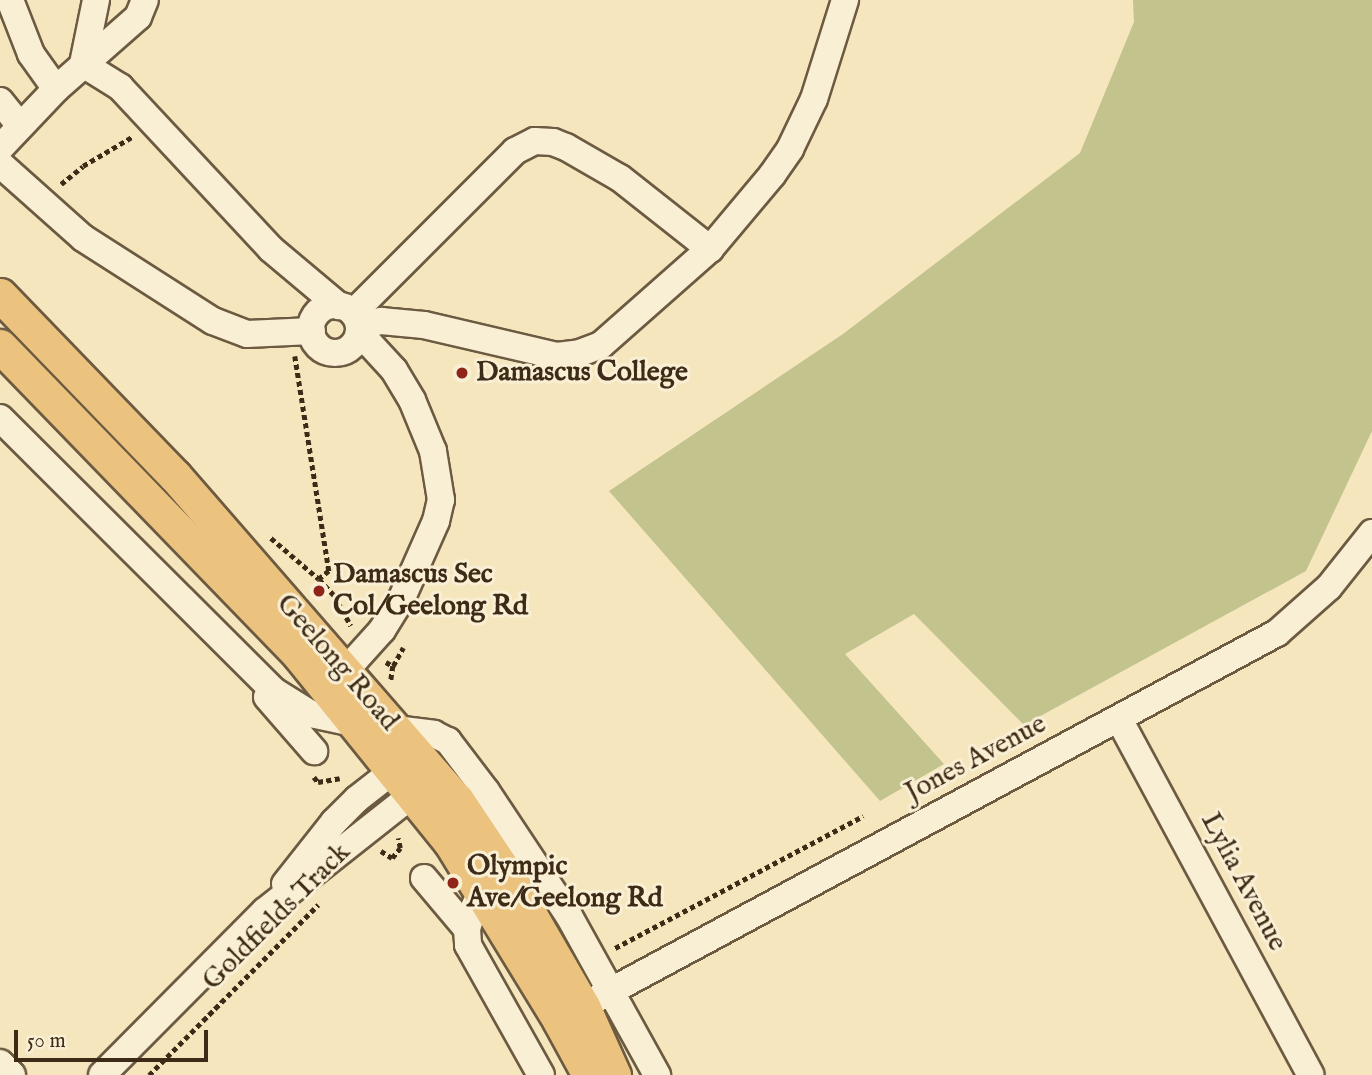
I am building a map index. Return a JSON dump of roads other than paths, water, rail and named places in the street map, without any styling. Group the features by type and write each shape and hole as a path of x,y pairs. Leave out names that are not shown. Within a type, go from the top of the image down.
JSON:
{"main road":[{"name":"Geelong Road","path":"0,295 175,476 346,670 395,729 413,775"},
{"name":"Geelong Road","path":"0,346 243,594 299,655 354,723 413,775 474,823 503,889 584,1006 614,1075"},
{"name":"Geelong Road","path":"503,889 483,926 584,1006 589,1075"}],"street":[{"path":"10,0 31,54 55,89"},
{"path":"83,64 96,0"},
{"path":"0,148 55,89 138,18 145,0"},
{"path":"303,332 322,310 353,319 424,325 544,353 580,354 601,345 710,249 758,194 794,141 817,90 845,0"},
{"path":"83,64 120,87 189,158 220,198 271,249 353,319 394,370 412,400 433,451 441,500 436,521 397,608 382,630 346,670"},
{"path":"0,101 20,126"},
{"path":"0,164 83,239 213,321 247,334 303,332 320,347 332,353 352,346 353,319 515,151 535,141 558,144 608,171 645,196 710,249"},
{"name":"Geelong Road","path":"0,418 274,691 311,713 354,723"},
{"name":"Jones Avenue","path":"584,1006 1277,633 1329,587 1370,540"},
{"path":"232,651 279,713 314,751"},
{"name":"Lylia Avenue","path":"1119,719 1311,1075"},
{"path":"395,729 434,734 448,740 544,876 584,1006 657,1075"},
{"path":"102,1075 265,911 413,775"},
{"path":"424,878 483,926 491,938 487,960 500,997 541,1075"},
{"path":"0,1063 12,1075"}],"place":[{"name":"Damascus College","path":"462,373"},
{"name":"Damascus Sec Col/Geelong Rd","path":"319,591"},
{"name":"Olympic Ave/Geelong Rd","path":"453,883"}]}
